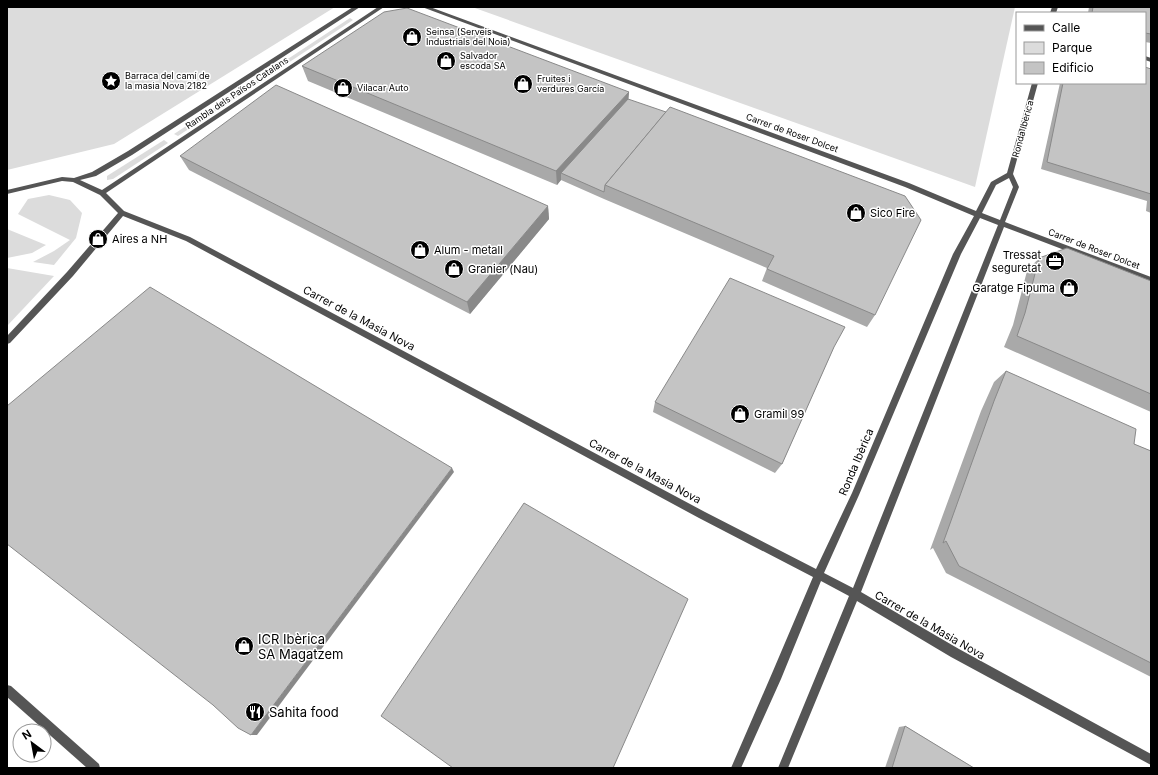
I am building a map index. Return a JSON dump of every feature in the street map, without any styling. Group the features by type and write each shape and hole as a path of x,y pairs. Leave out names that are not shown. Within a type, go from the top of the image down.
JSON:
{"street":[{"name":"Rambla dels Països Catalans","path":"74,180 94,174 130,153 357,7"},
{"name":"Rambla dels Països Catalans","path":"102,193 381,7"},
{"name":"Carrer de Roser Dolcet","path":"425,7 907,185 958,207 1151,280"},
{"name":"Ronda Ibèrica","path":"783,768 855,594 986,266 1001,222 1016,188 1010,174 1035,84"},
{"name":"Ronda Ibèrica","path":"736,768 818,576 855,495 957,254 993,184 1010,174"},
{"name":"Rambla dels Països Catalans","path":"7,192 62,179 74,180 102,193 122,213"},
{"path":"7,341 70,274 122,213"},
{"name":"Carrer de la Masia Nova","path":"122,213 188,239 818,576 855,594 955,653 1151,760"},
{"path":"7,690 95,768"}],"green space":[{"path":"7,7 335,7 114,144 7,170"},
{"path":"472,7 1015,7 975,187"},
{"path":"350,18 353,20 178,136 174,134"},
{"path":"164,140 168,143 113,179 107,180 107,176"},
{"path":"49,195 70,200 82,213 76,238 54,265 33,262 54,251 70,240 18,214 28,199"},
{"path":"7,229 46,245 32,253 7,258"},
{"path":"7,268 54,276 7,326"}],"building":[{"path":"1093,7 1151,7 1151,34 1146,33 1146,12 1092,12"},
{"path":"407,8 629,92 556,171 302,66 384,12"},
{"path":"1146,67 1151,69 1151,194 1047,162 1063,84 1146,84"},
{"path":"276,85 548,206 467,302 180,156"},
{"path":"628,99 666,112 605,185 604,192 561,173"},
{"path":"670,107 905,196 921,220 875,315 767,269 774,256 605,185"},
{"path":"1067,248 1151,281 1151,394 1017,336 1025,313 1039,258"},
{"path":"730,278 845,327 834,347 782,464 655,402"},
{"path":"150,287 452,468 251,735 238,728 213,705 7,544 7,406"},
{"path":"1006,371 1136,429 1134,444 1151,451 1151,663 959,566 946,541 943,543"},
{"path":"524,503 688,599 613,768 453,768 381,716"},
{"path":"905,726 974,768 892,768"}],"place":[{"name":"Seinsa (Serveis Industrials del Noia)","path":"412,37"},
{"name":"Salvador escoda SA","path":"446,61"},
{"name":"Barraca del camí de la masia Nova 2182","path":"111,81"},
{"name":"Fruites i verdures García","path":"523,84"},
{"name":"Vilacar Auto","path":"343,88"},
{"name":"Sico Fire","path":"856,213"},
{"name":"Aires a NH","path":"98,239"},
{"name":"Alum - metall","path":"420,250"},
{"name":"Tressat seguretat","path":"1055,261"},
{"name":"Granier (Nau)","path":"454,269"},
{"name":"Garatge Fipuma","path":"1069,288"},
{"name":"Gramil 99","path":"740,414"},
{"name":"ICR Ibèrica SA Magatzem","path":"244,646"},
{"name":"Sahita food","path":"255,712"}]}
